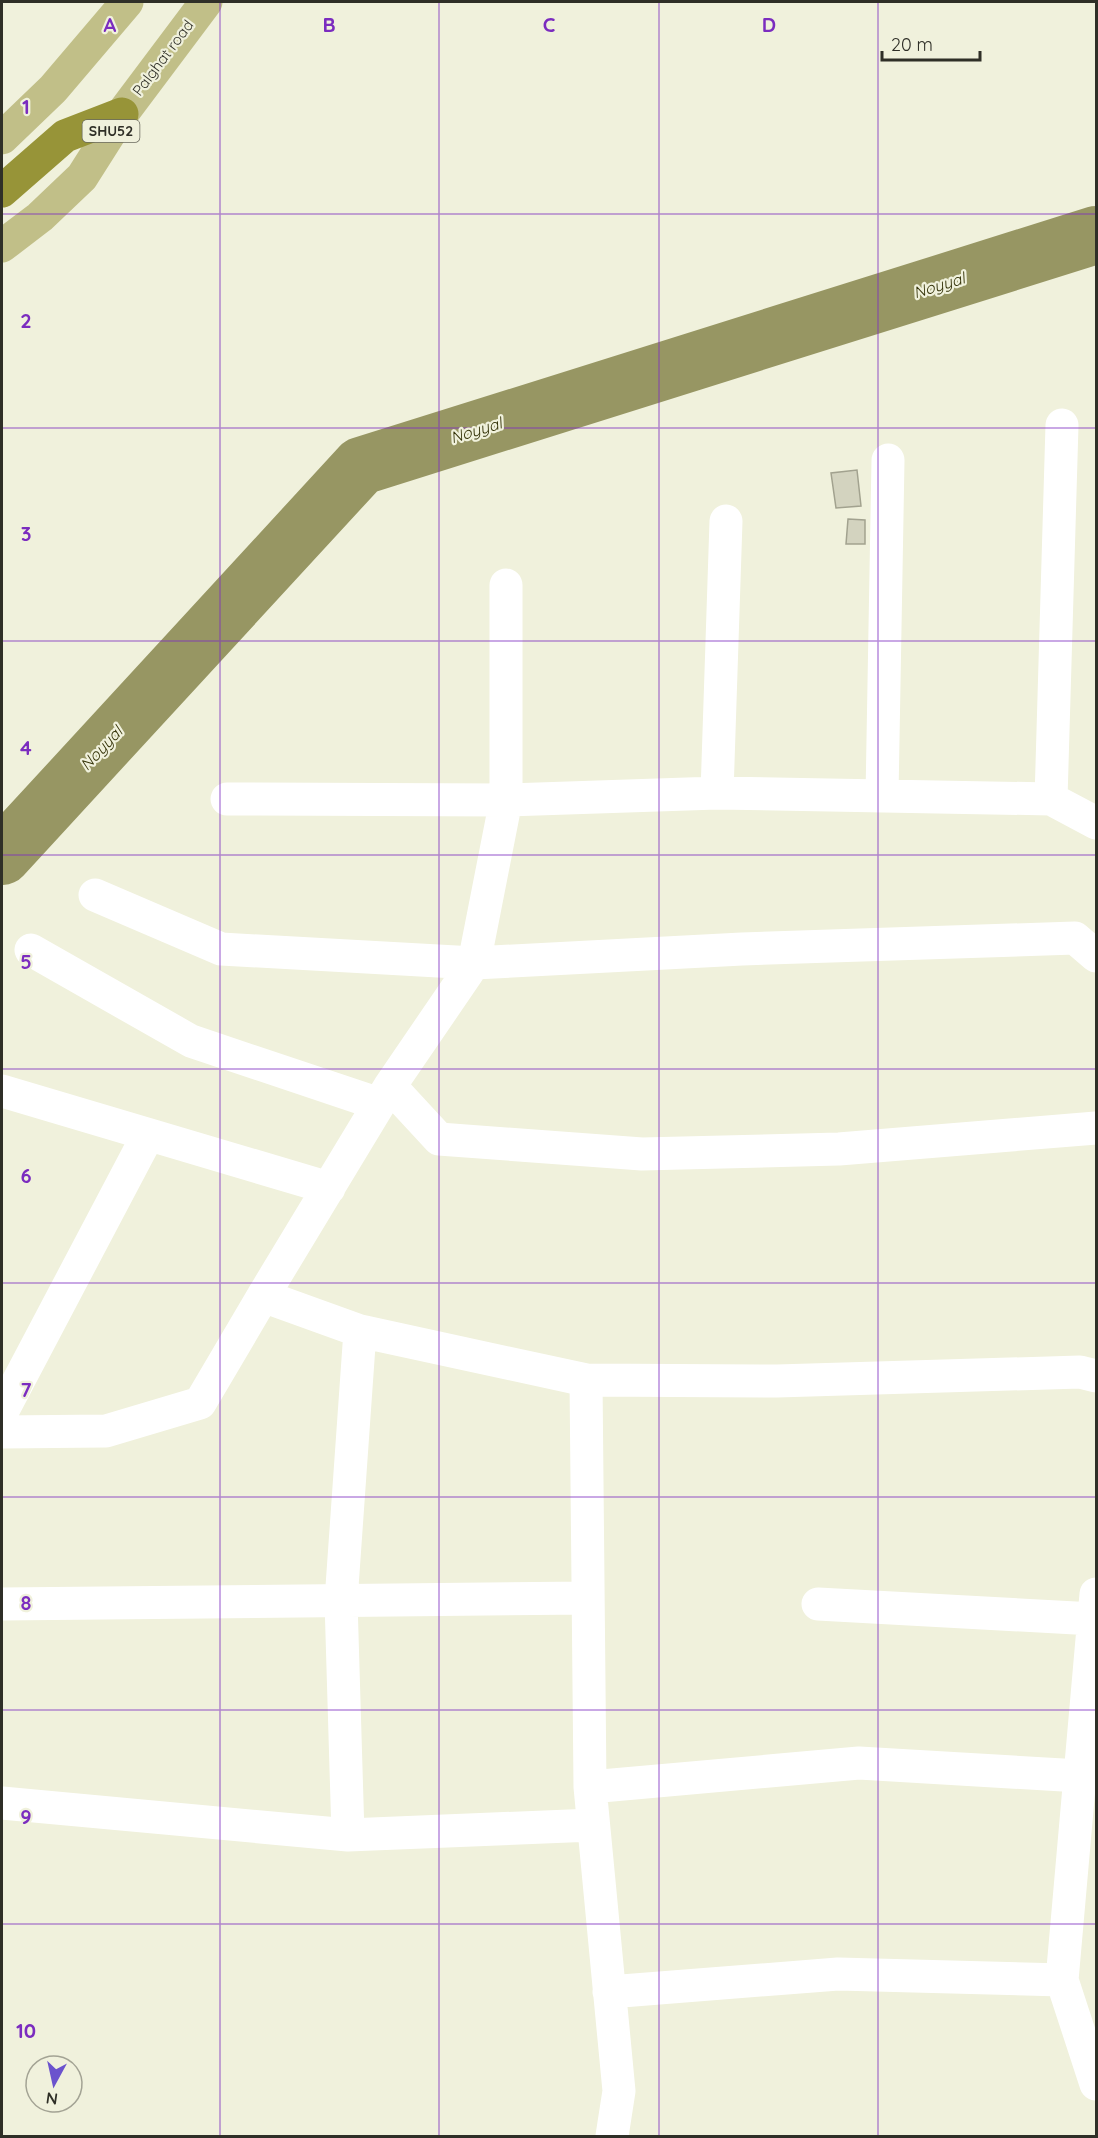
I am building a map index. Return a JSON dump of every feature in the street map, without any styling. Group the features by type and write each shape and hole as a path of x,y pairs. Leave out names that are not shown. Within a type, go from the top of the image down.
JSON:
{"highway":[{"path":"2,191 65,136 122,114"}],"main road":[{"path":"2,138 53,89 128,2"},
{"name":"Palghat road","path":"2,246 39,217 81,177 122,114 206,2"}],"street":[{"path":"1051,799 1062,425"},
{"path":"882,796 888,460"},
{"path":"717,793 726,521"},
{"path":"2,1432 106,1431 200,1403 385,1095 474,963 506,800 506,585"},
{"path":"227,799 506,800 717,793 1051,799 1096,823"},
{"path":"95,895 221,949 474,963 742,949 1075,938 1096,956"},
{"path":"31,950 191,1041 385,1095 439,1139 642,1154 839,1149 1096,1128"},
{"path":"2,1091 329,1188"},
{"path":"2,1412 148,1136"},
{"path":"263,1296 360,1331 586,1380 777,1381 1080,1372 1096,1376"},
{"path":"348,1835 342,1601 360,1331"},
{"path":"586,1380 590,1787 618,2091 612,2136"},
{"path":"2,1604 588,1598"},
{"path":"819,1605 1095,1606 1062,1980 1096,2084"},
{"path":"590,1787 859,1762 1080,1776"},
{"path":"2,1803 348,1835 593,1825"},
{"path":"609,1992 838,1974 1062,1980"}],"building":[{"path":"857,470 861,506 836,508 831,473"},
{"path":"848,519 865,520 865,544 846,544"}],"waterway":[{"name":"Noyyal","path":"2,856 361,466 1096,235"}]}
